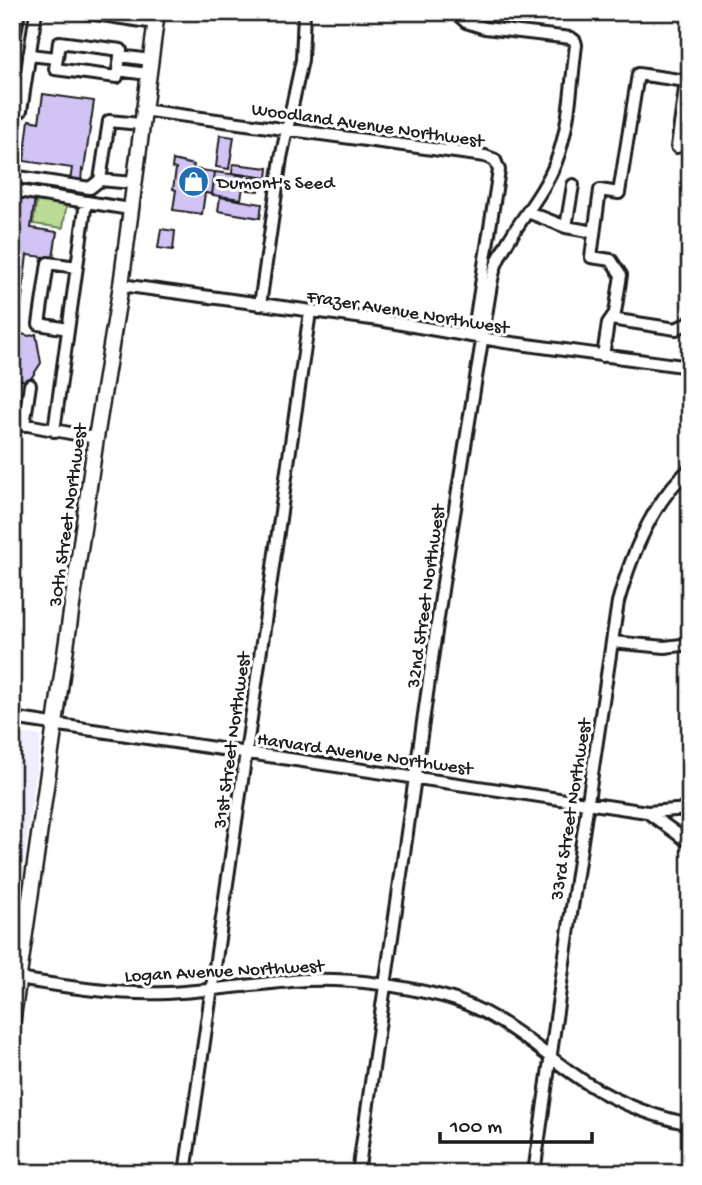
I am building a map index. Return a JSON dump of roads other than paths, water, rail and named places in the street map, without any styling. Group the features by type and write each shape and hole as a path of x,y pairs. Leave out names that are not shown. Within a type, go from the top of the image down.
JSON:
{"main road":[{"name":"30th Street Northwest","path":"12,1024 19,979 19,929 55,724 121,285 156,18"}],"street":[{"path":"12,48 15,12"},
{"path":"12,110 21,111 36,12"},
{"path":"82,12 156,18"},
{"path":"260,305 286,130 302,60 304,12"},
{"name":"32nd Street Northwest","path":"358,1173 477,337 496,266 556,161 565,128 575,41 485,28 466,22 455,12"},
{"path":"59,42 121,50 117,77 55,69 57,58 59,42"},
{"path":"29,55 57,58"},
{"path":"120,56 148,67"},
{"path":"118,70 148,67"},
{"path":"603,356 608,323 615,313 621,275 611,260 591,257 594,232 600,190 619,193 638,74 686,81 677,147"},
{"name":"Woodland Avenue Northwest","path":"100,180 109,121 141,117 286,130 485,156 495,160 499,170 477,337"},
{"path":"12,176 90,188 100,180 133,183"},
{"path":"566,226 573,185"},
{"path":"12,190 130,209"},
{"path":"54,431 86,202"},
{"path":"528,212 566,226 594,232"},
{"path":"68,329 38,324 48,262 77,267"},
{"name":"Frazer Avenue Northwest","path":"121,285 379,320 477,337 690,367"},
{"name":"31st Street Northwest","path":"185,1173 310,312"},
{"path":"611,319 676,329 690,322"},
{"path":"24,425 30,385"},
{"path":"12,422 96,438"},
{"name":"33rd Street Northwest","path":"534,1173 612,642 624,583 644,534 668,493 690,469"},
{"path":"612,642 665,647 690,644"},
{"name":"Harvard Avenue Northwest","path":"12,718 588,802 647,813"},
{"path":"647,813 690,809"},
{"path":"647,813 690,843"},
{"name":"Logan Avenue Northwest","path":"19,979 78,989 136,993 313,980 385,985 427,992 464,1003 505,1025 598,1090 626,1105 651,1115 690,1124"}],"place":[{"name":"Dumont's Seed","path":"194,181"}]}
